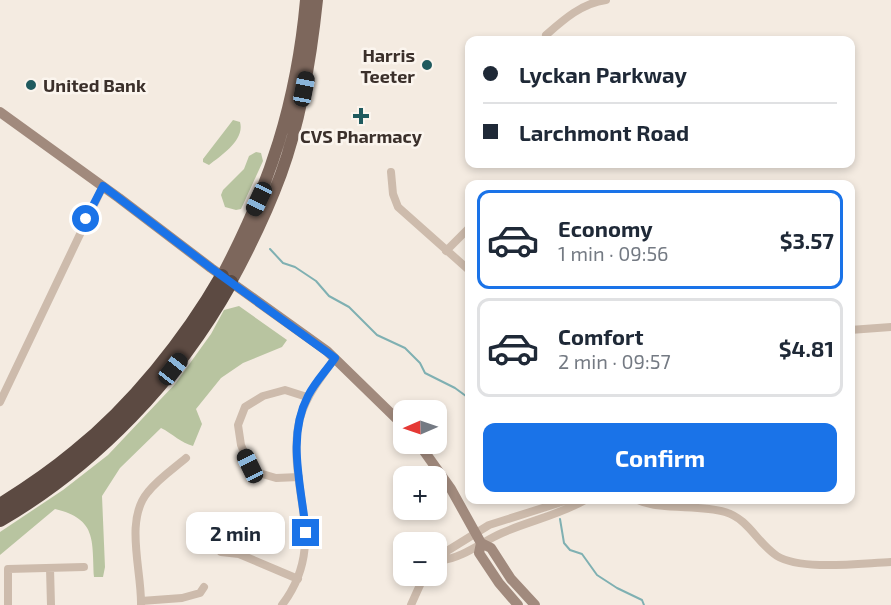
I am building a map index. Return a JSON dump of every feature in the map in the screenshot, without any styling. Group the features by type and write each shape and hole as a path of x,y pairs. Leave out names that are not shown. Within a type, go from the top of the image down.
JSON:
{"highway":[{"path":"0,506 77,451 139,390 226,279"},
{"path":"0,520 34,498 81,462 132,415 187,351 226,279"}],"main road":[{"path":"226,279 282,136 299,60 306,0"},
{"path":"226,279 257,231 285,160 306,80 317,0"},
{"path":"0,112 335,358 393,415"},
{"path":"426,454 451,489 478,538 491,548 512,579 535,605"},
{"path":"478,538 479,554 518,605"}],"street":[{"path":"546,35 582,8 606,0"},
{"path":"391,172 393,194 398,207 465,267"},
{"path":"0,402 103,186"},
{"path":"446,251 465,232"},
{"path":"855,330 891,327"},
{"path":"282,605 298,579 306,545 297,440 300,418 308,397 335,358"},
{"path":"299,477 276,478 259,473 250,466 243,451 238,425 245,407 263,396 285,390 308,397"},
{"path":"186,458 153,486 140,504 136,530 141,603 182,598 200,593 204,587"},
{"path":"447,560 453,559 493,524 556,504"},
{"path":"478,538 574,504"},
{"path":"662,504 710,508 735,515 742,519 777,556 796,564 891,562"},
{"path":"221,552 239,554 298,579"},
{"path":"8,605 8,569 84,567"},
{"path":"50,568 51,605"},
{"path":"411,605 420,586"}],"green space":[{"path":"233,120 240,122 241,129 236,141 209,165 203,162 203,159"},
{"path":"256,152 261,153 263,161 241,209 225,207 221,195 223,190 244,169 249,156"},
{"path":"239,306 287,340 282,347 243,363 221,378 196,409 202,424 193,446 161,428 120,468 102,496 105,567 103,577 94,577 92,542 85,525 69,513 55,509 0,555 0,532 63,490 108,455 175,384 211,334 224,310"}],"waterway":[{"path":"270,249 283,263 295,267 316,281 329,296 349,307 377,335 405,348 420,363 425,373 465,395"},
{"path":"560,519 564,543 570,550 582,554 597,575 642,600 644,605"}],"place":[{"name":"Harris Teeter","path":"427,65"},
{"name":"United Bank","path":"31,85"},
{"name":"CVS Pharmacy","path":"361,116"}],"route":[{"path":"86,219 103,186 335,358 316,382 298,425 297,453 306,533"}]}
